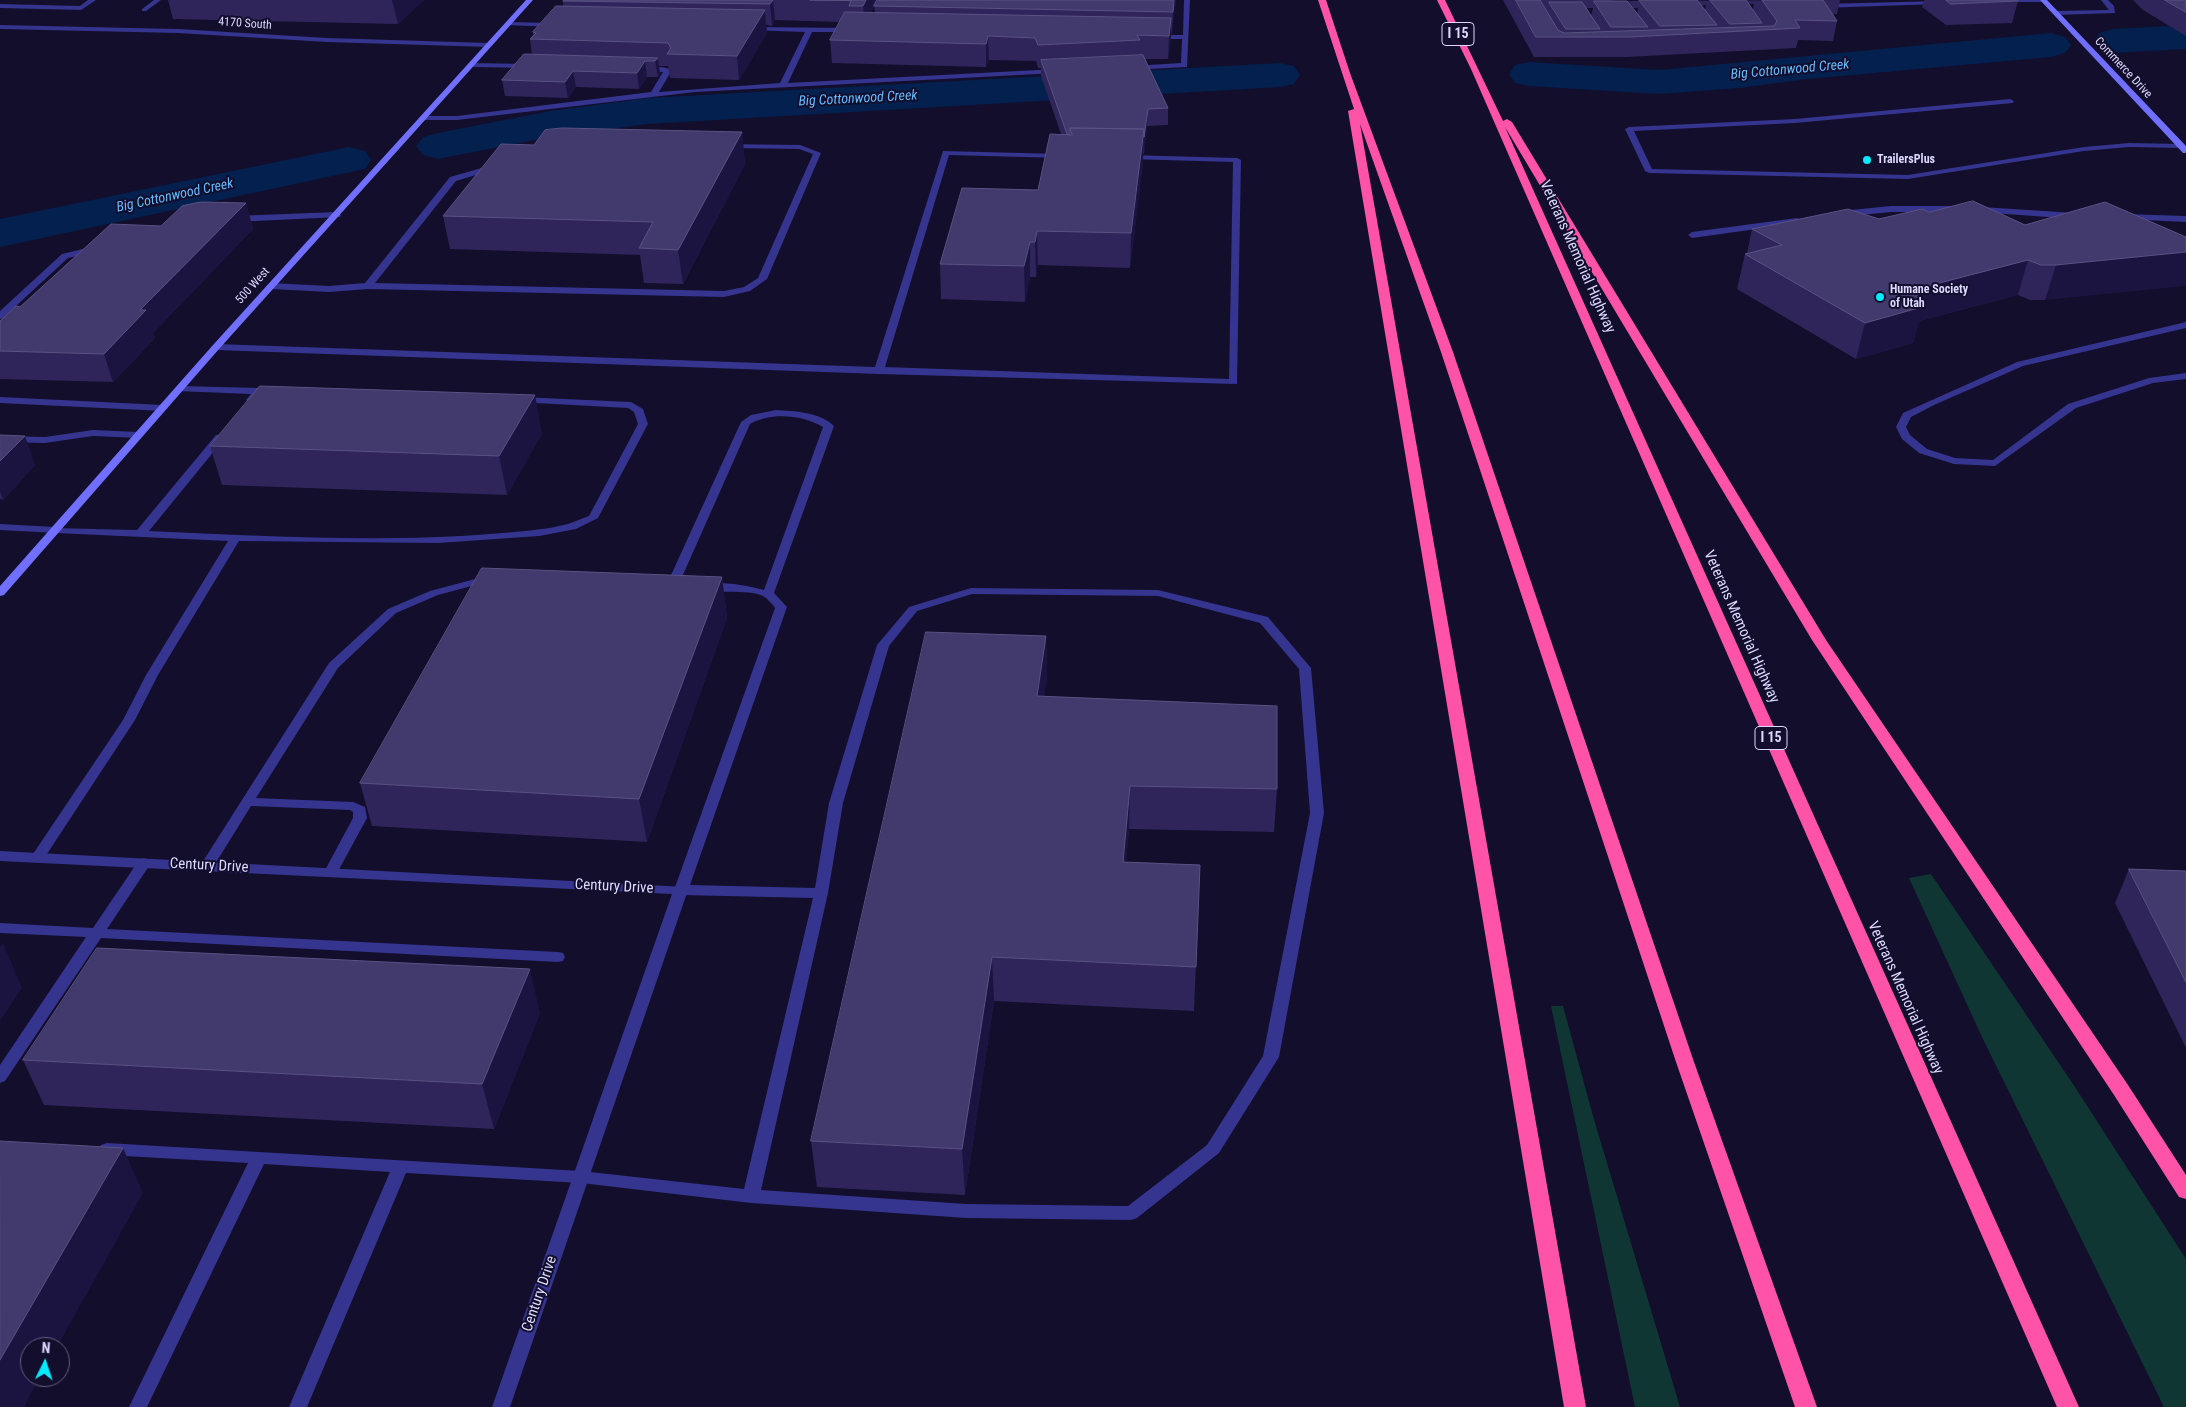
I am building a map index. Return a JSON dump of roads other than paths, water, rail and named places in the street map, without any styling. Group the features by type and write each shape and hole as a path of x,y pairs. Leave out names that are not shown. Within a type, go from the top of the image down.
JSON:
{"highway":[{"path":"1322,0 1346,73 1447,352 1681,1052 1806,1407"},
{"name":"Veterans Memorial Highway","path":"1441,0 1476,69 2068,1407"},
{"path":"1476,69 1819,640 2121,1090 2186,1192"},
{"path":"1346,73 1574,1407"}],"main road":[{"name":"500 West","path":"0,593 216,347 530,0"},
{"name":"Commerce Drive","path":"2043,0 2184,149"}],"street":[{"path":"0,6 81,8 93,0"},
{"path":"144,10 158,0"},
{"path":"1125,68 1184,65 1187,0"},
{"path":"1997,0 2043,0"},
{"path":"2055,13 2114,12 2111,6 2104,0"},
{"path":"1813,6 1949,2"},
{"path":"508,24 566,25"},
{"name":"4170 South","path":"0,27 178,31 327,40 489,45"},
{"path":"741,28 859,30"},
{"path":"783,86 809,30"},
{"path":"1146,36 1186,37"},
{"path":"472,65 541,66"},
{"path":"639,69 668,70 654,94"},
{"path":"425,118 457,118 654,94 1066,71"},
{"path":"2010,101 1794,121 1629,129 1649,171 1668,172 1908,177 2084,149 2129,145 2184,149"},
{"path":"271,286 329,289 368,286 724,294 747,289 762,279 816,153 800,147 774,145 716,147"},
{"path":"879,371 946,153 1072,156"},
{"path":"216,347 1234,382 1237,160 1120,157"},
{"path":"368,286 453,179 483,168 502,166"},
{"path":"1829,216 1927,208 2088,216"},
{"path":"221,220 336,214"},
{"path":"2117,217 2186,218"},
{"path":"1692,235 1810,219"},
{"path":"0,316 65,256 102,247"},
{"path":"2186,325 2020,364 1930,402 1907,415 1901,427 1906,437 1923,452 1954,461 1995,463 2072,406 2152,380 2186,376"},
{"path":"180,389 264,391 246,406"},
{"path":"0,527 235,538 454,540 541,533 579,526 593,518 643,424 639,411 631,404 508,399"},
{"path":"0,400 163,408"},
{"path":"768,594 829,426 821,420 804,415 773,414 754,416 746,422 667,586 743,588 768,594 781,607 681,890 821,893"},
{"path":"141,533 228,428"},
{"path":"0,439 45,440 93,433 138,435"},
{"path":"38,857 129,720 152,675 235,538"},
{"path":"206,866 334,666 392,611 434,593 479,581 498,581"},
{"path":"90,1148 581,1177 751,1196 966,1211 1130,1213 1213,1149 1271,1057 1317,813 1305,668 1264,620 1158,593 971,591 913,609 883,645 836,804 821,893 751,1196"},
{"path":"248,802 354,806 360,810 360,818 331,872"},
{"name":"Century Drive","path":"0,856 681,890 501,1407"},
{"path":"0,1077 144,863"},
{"path":"0,928 558,957"},
{"path":"138,1407 259,1157"},
{"path":"298,1407 401,1166"}],"waterway":[{"name":"Big Cottonwood Creek","path":"2113,41 2186,37"},
{"name":"Big Cottonwood Creek","path":"1529,74 1659,82 1739,76 1808,67 2051,45"},
{"name":"Big Cottonwood Creek","path":"438,146 550,124 648,111 1280,75"},
{"name":"Big Cottonwood Creek","path":"0,233 349,160"}],"place":[{"name":"TrailersPlus","path":"1867,160"},
{"name":"Humane Society of Utah","path":"1880,297"}]}
